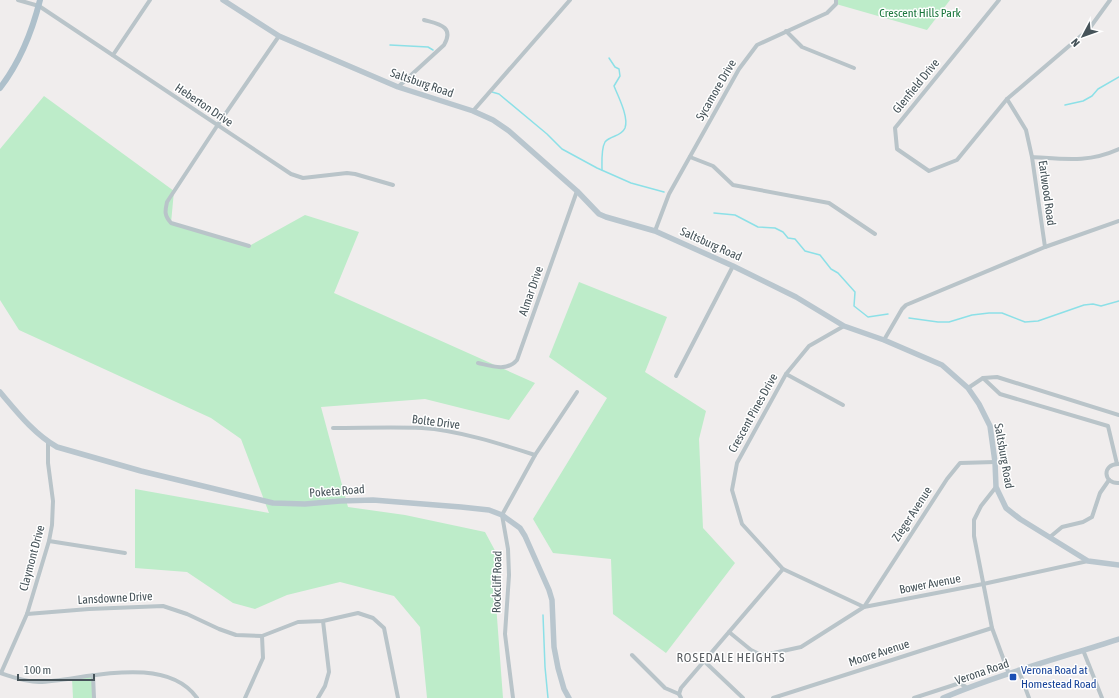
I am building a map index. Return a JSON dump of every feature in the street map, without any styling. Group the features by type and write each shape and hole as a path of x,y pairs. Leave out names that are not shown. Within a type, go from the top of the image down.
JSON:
{"main road":[{"name":"Saltsburg Road","path":"223,0 279,36 398,87 493,120 509,131 577,191 599,214 618,222 656,232 734,266 796,297 844,326 884,340 942,365 968,388 979,404 990,426 995,462 996,487 1006,508 1020,519 1088,561 1119,565"},
{"path":"0,88 12,71 26,45 39,3"},
{"name":"Poketa Road","path":"0,392 23,418 48,442 63,449 111,463 273,503 305,504 373,500 489,510 502,515 520,528 549,590 552,600 554,647 564,689 569,698"},
{"name":"Verona Road","path":"943,698 967,688 1119,639"}],"street":[{"name":"Heberton Drive","path":"18,0 39,3 217,126 291,174 303,178 347,173 393,185"},
{"path":"113,55 150,0"},
{"path":"473,112 570,0"},
{"name":"Sycamore Drive","path":"656,232 669,194 738,69 757,45 827,13 836,4 836,0"},
{"name":"Glenfield Drive","path":"999,0 895,128 897,149 929,171 956,160 1007,99"},
{"path":"1007,99 1089,29 1110,0"},
{"path":"398,87 444,45 447,40 447,32 445,28 441,25 424,20"},
{"path":"786,31 802,48 854,68"},
{"path":"249,246 171,223 166,218 165,212 167,202 279,36"},
{"name":"Earlwood Road","path":"1007,99 1026,130 1032,157 1045,247"},
{"path":"1032,157 1084,160 1105,155 1119,149"},
{"path":"690,157 713,166 733,184 829,203 875,234"},
{"name":"Almar Drive","path":"478,363 501,367 511,365 517,360 577,191"},
{"path":"884,340 902,309 906,306 1045,247 1119,221"},
{"path":"676,376 734,266"},
{"name":"Crescent Pines Drive","path":"783,569 742,524 732,490 737,463 786,374 808,346 844,326"},
{"path":"786,374 843,405"},
{"path":"968,388 983,378 997,377 1119,415"},
{"path":"983,378 1000,394 1108,426 1118,464 1110,465 1106,474 1109,480 1114,483 1119,483"},
{"path":"502,515 535,455 577,392"},
{"name":"Bolte Drive","path":"332,428 422,428 448,432 500,444 535,455"},
{"name":"Claymont Drive","path":"0,673 27,614 49,541 52,525 53,501 48,463 48,442"},
{"name":"Zieger Avenue","path":"864,607 947,479 960,463 995,462"},
{"path":"1050,537 1062,527 1083,522 1092,517 1100,493 1109,480"},
{"path":"996,487 981,506 974,520 974,536 982,584 992,628 1009,674"},
{"name":"Rockcliff Road","path":"502,515 508,549 509,575 505,634 513,698"},
{"path":"49,541 125,553"},
{"name":"Bower Avenue","path":"864,607 982,584 1088,561"},
{"path":"632,656 665,688 680,696 681,688 783,569 864,607"},
{"name":"Lansdowne Drive","path":"27,614 104,608 162,606 187,614 236,635 262,636 298,622 323,621 358,613 373,618 384,628 398,698"},
{"path":"729,632 751,650 759,654 769,654 801,647 864,607"},
{"path":"318,698 325,686 329,672 323,621"},
{"name":"Moore Avenue","path":"773,698 992,628"},
{"path":"245,698 263,658 262,636"},
{"path":"1083,650 1102,698"},
{"path":"704,662 743,698"},
{"path":"1019,671 1029,698"},
{"path":"0,673 21,680 38,682 93,675 148,672 168,676 190,689 197,698"},
{"path":"93,675 94,698"},
{"path":"914,698 960,684 967,688"}],"green space":[{"name":"Crescent Hills Park","path":"836,0 950,0 927,30 836,4"},
{"path":"44,96 174,191 171,223 249,246 305,215 359,232 334,293 535,383 509,420 425,399 321,407 348,507 405,515 485,532 499,558 496,604 503,698 427,698 420,627 394,596 340,582 287,595 255,609 233,603 187,572 135,568 135,489 269,513 241,439 211,418 19,330 0,300 0,149"},
{"path":"579,282 667,317 645,372 706,411 699,439 703,528 735,563 666,653 613,614 611,559 553,553 533,519 607,398 549,357"},
{"path":"93,675 94,698 73,698 72,678"}],"waterway":[{"path":"390,45 428,47 433,50"},
{"path":"602,170 602,152 605,142 621,133 625,128 626,123 626,118 614,86 620,76 619,69 615,67 609,58"},
{"path":"1065,105 1083,101 1092,96 1098,89 1119,77"},
{"path":"492,92 499,94 547,134 562,149 597,168 631,183 664,192"},
{"path":"714,213 735,215 758,227 775,228 783,232 788,238 795,239 805,251 820,255 831,269 838,273 855,292 854,306 868,317 888,314"},
{"path":"909,318 949,322 972,315 1002,313 1025,322 1038,321 1084,305 1093,304 1101,306 1119,301"},
{"path":"543,615 548,698"}],"place":[{"name":"Verona Road at Homestead Road","path":"1013,677"}],"district":[{"name":"ROSEDALE HEIGHTS","path":"731,657"}]}
